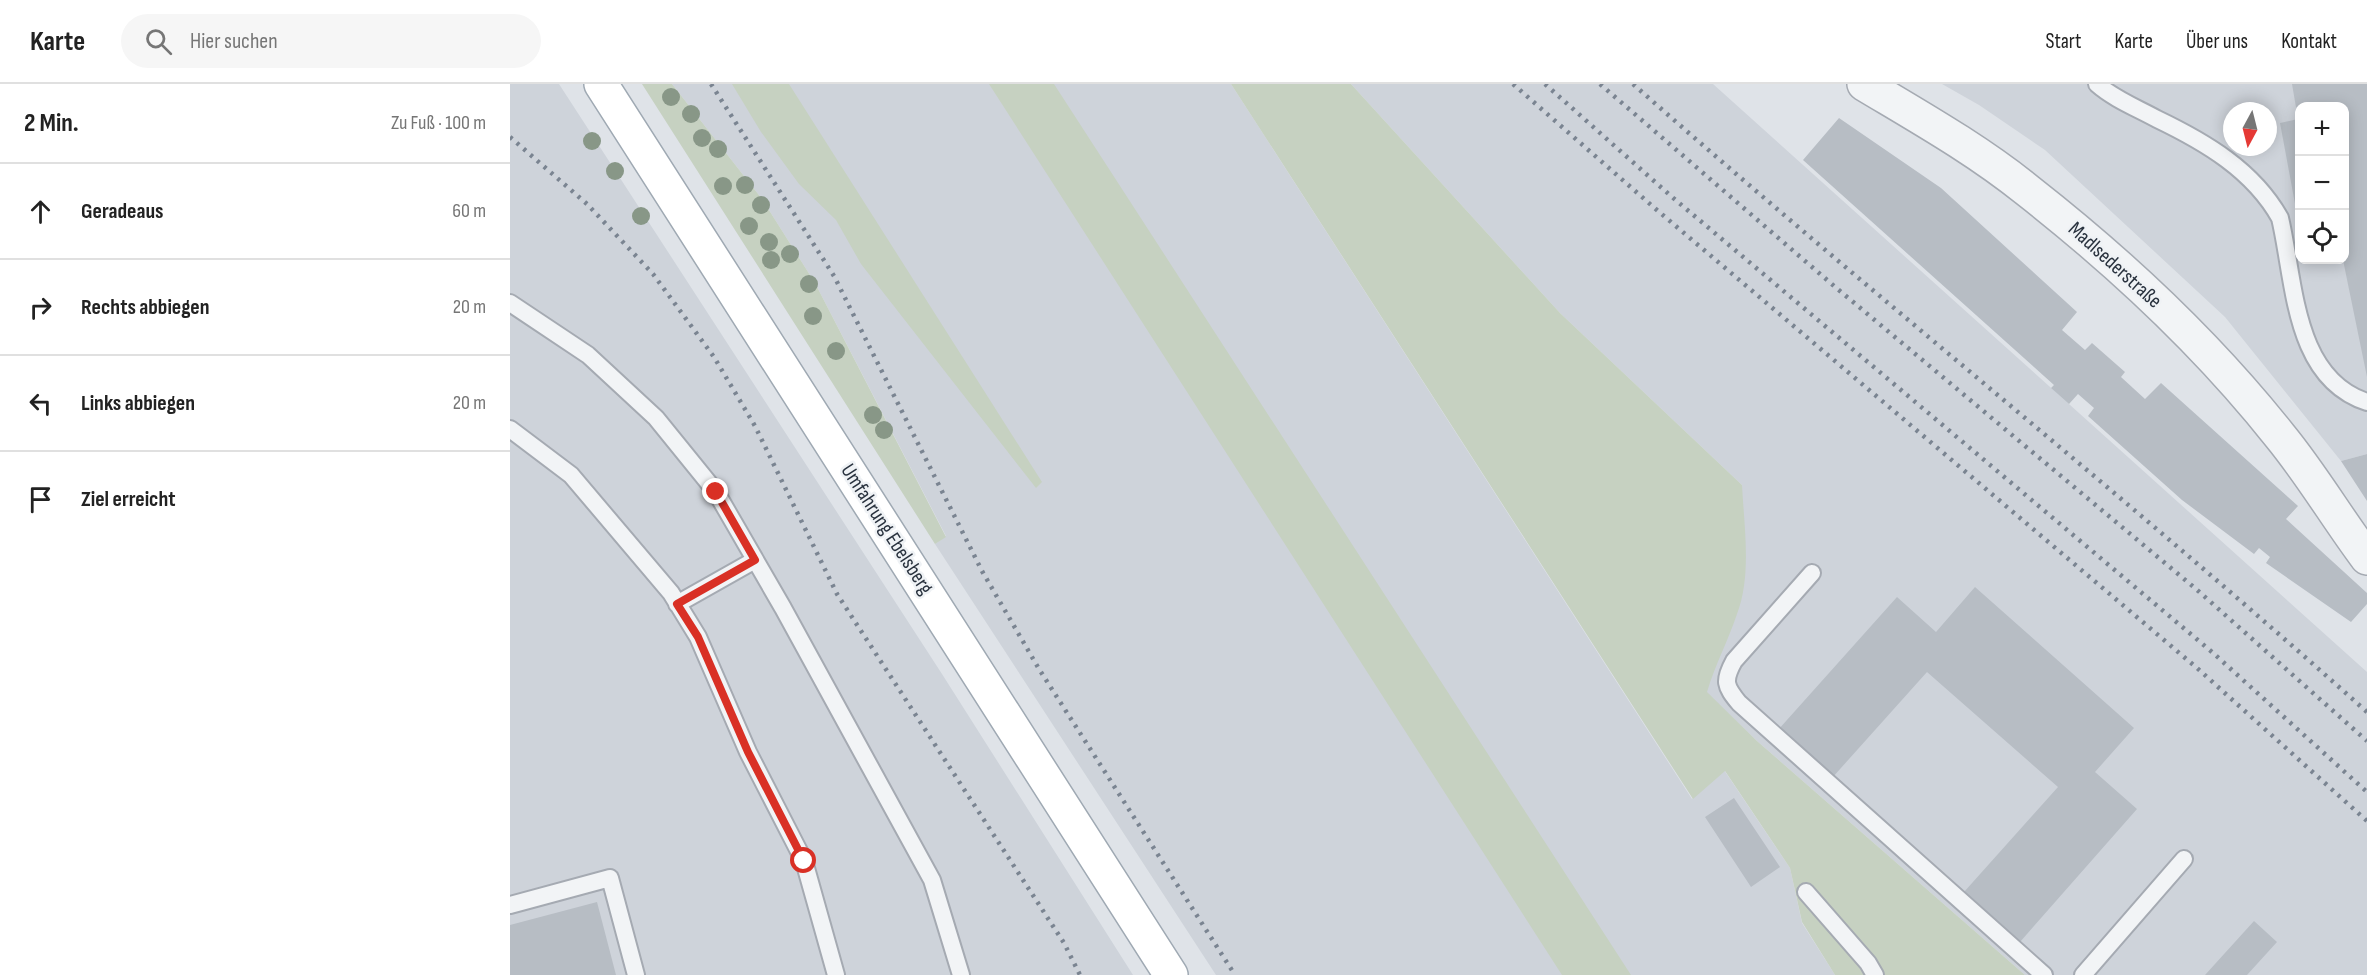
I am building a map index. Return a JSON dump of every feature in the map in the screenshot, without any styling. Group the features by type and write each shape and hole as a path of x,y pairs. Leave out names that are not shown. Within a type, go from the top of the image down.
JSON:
{"main road":[{"name":"Umfahrung Ebelsberg","path":"601,84 1171,975"}],"street":[{"name":"Madlsederstraße","path":"1864,84 1938,128 2026,188 2100,250 2177,322 2230,377 2281,437 2367,558"}],"lane":[{"path":"2097,84 2118,99 2196,139 2225,157 2272,204 2280,218 2300,319 2310,352 2322,371 2340,387 2367,402"},
{"path":"510,303 588,355 656,418 716,492 932,880 962,975"},
{"path":"510,429 571,475 632,544 677,604 698,637 748,752 804,861 836,975"},
{"path":"677,604 755,560"},
{"path":"1812,573 1734,662 1726,676 1728,690 1739,703 2043,975"},
{"path":"2083,975 2184,859"},
{"path":"510,905 610,878 636,975"},
{"path":"1806,892 1868,963 1875,975"}],"shaded area":[{"path":"510,84 559,84 942,674 1133,975 510,975"},
{"path":"672,84 1231,84 1692,799 1724,770 1790,868 1802,923 1835,975 1216,975 935,544 946,536 815,283 762,199"},
{"path":"1351,84 1713,84 2367,672 2367,975 2025,975 1757,741 1706,692 1718,656 1742,485 1560,313"},
{"path":"1942,84 2367,84 2367,454 2341,461 2225,317 2045,150 1979,105"}],"green space":[{"path":"642,84 672,84 762,199 815,283 946,537 935,544"},
{"path":"732,84 789,84 1042,482 1036,488 861,264 836,220 799,184 761,132"},
{"path":"989,84 1054,84 1631,975 1562,975"},
{"path":"1231,84 1351,84 1560,313 1742,485 1746,567 1742,599 1707,692 1757,741 2025,975 1835,975 1802,922 1790,868 1725,771 1693,799"}],"building":[{"path":"2292,84 2367,84 2367,377 2344,264 2349,264 2349,102 2295,102"},
{"path":"1839,118 1941,188 2077,312 2062,330 2085,350 2092,343 2125,372 2121,377 2145,399 2161,383 2298,506 2286,519 2367,593 2367,604 2351,622 2266,563 2270,557 2259,548 2254,554 2182,500 2088,416 2094,408 2078,394 2069,404 2051,388 2054,385 1803,160"},
{"path":"2295,120 2295,204 2280,123"},
{"path":"2367,454 2367,501 2341,461"},
{"path":"1975,587 2134,728 2095,772 2137,809 2020,942 1964,892 2058,787 1927,672 1832,778 1778,730 1897,597 1936,632"},
{"path":"1734,798 1780,867 1751,887 1705,817"},
{"path":"597,902 616,975 510,975 510,925"},
{"path":"2254,921 2277,942 2247,975 2205,975"}],"railway":[{"path":"711,84 834,276 982,571 1039,669 1235,975"},
{"path":"1513,84 1658,211 2197,668 2367,821"},
{"path":"1545,84 1672,197 2212,652 2367,792"},
{"path":"1600,84 1834,286 2196,589 2367,741"},
{"path":"1633,84 1816,242 2185,553 2367,712"},
{"path":"510,137 587,204 653,274 714,357 755,426 837,594 1064,943 1080,975"}],"route":[{"path":"716,492 755,560 677,604 698,637 748,752 804,861"}]}
